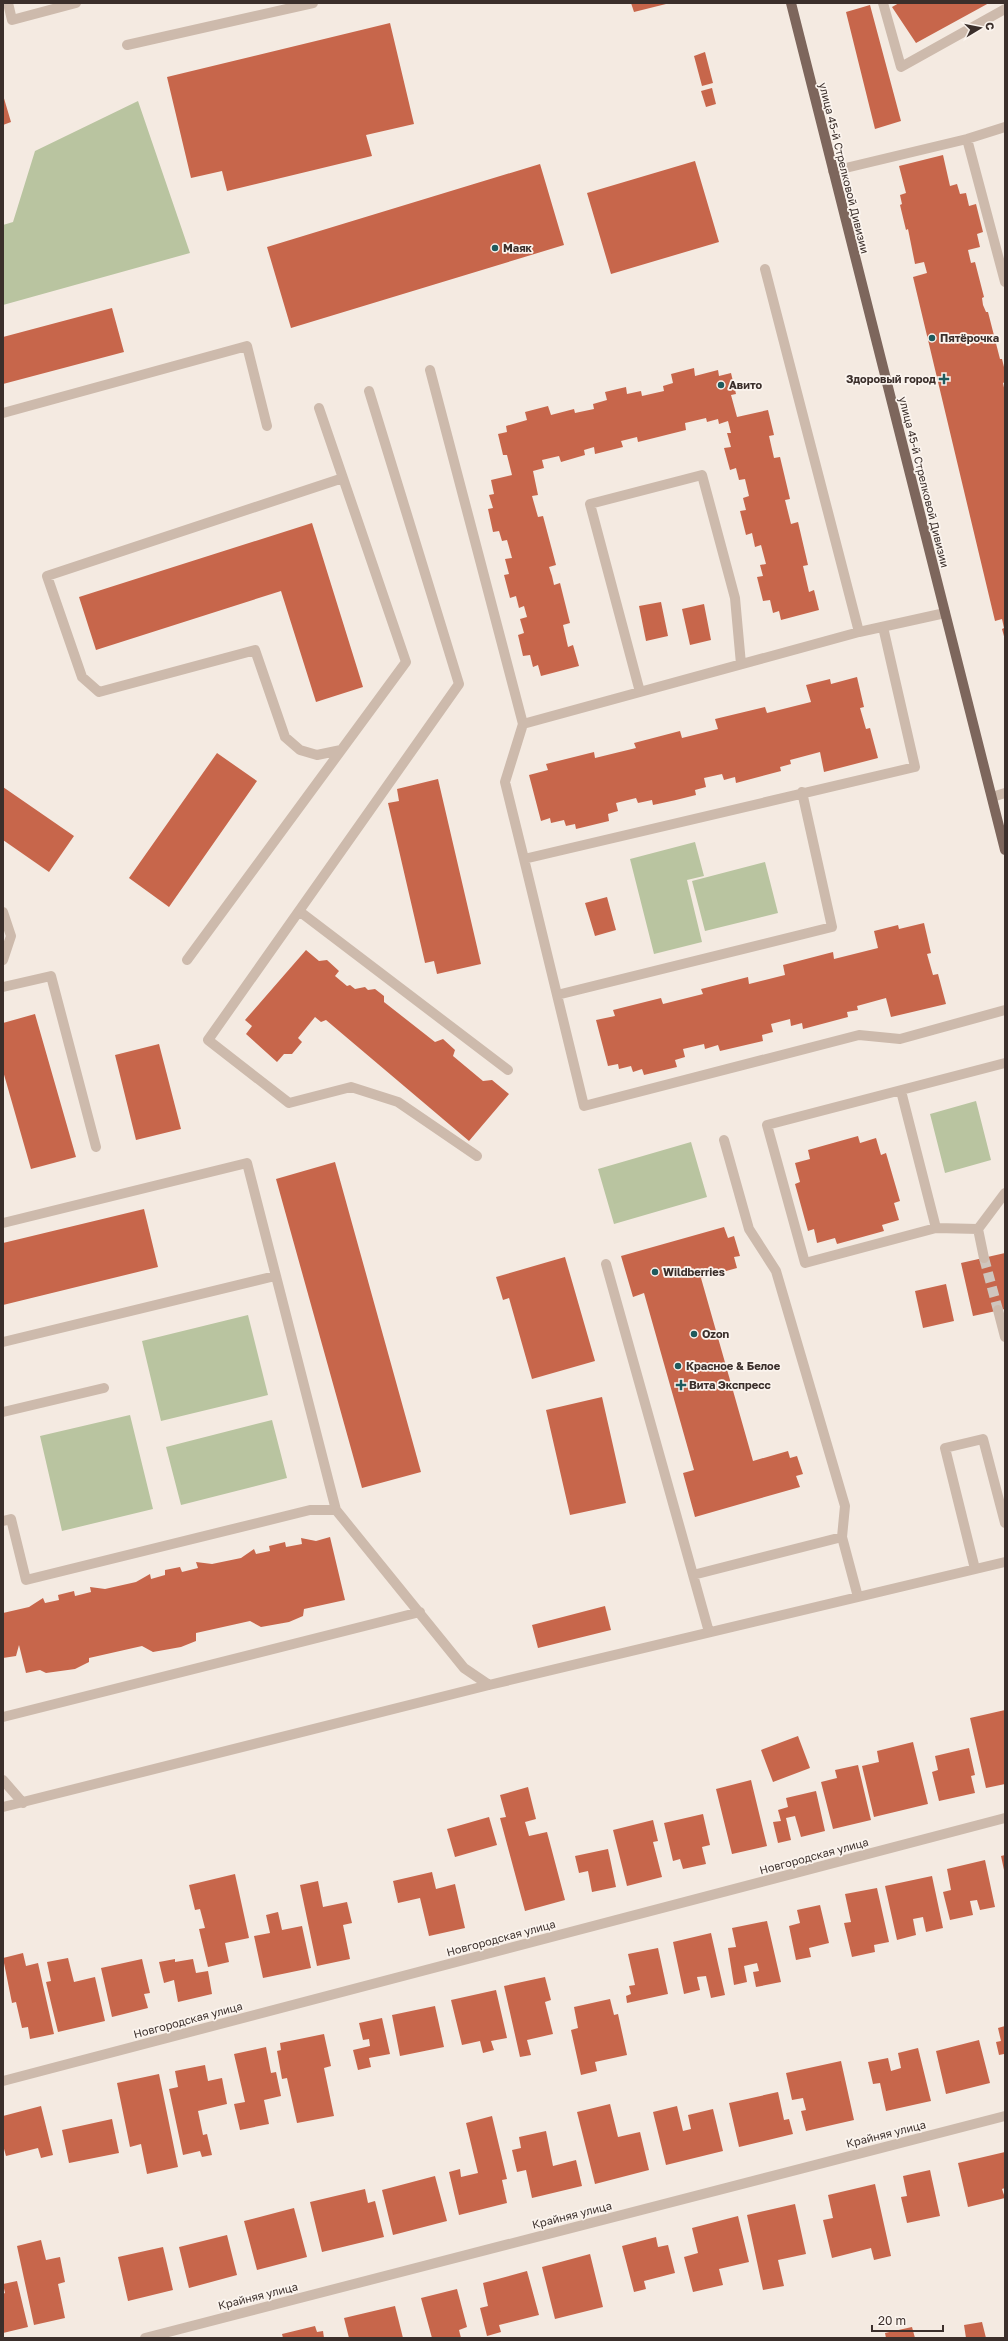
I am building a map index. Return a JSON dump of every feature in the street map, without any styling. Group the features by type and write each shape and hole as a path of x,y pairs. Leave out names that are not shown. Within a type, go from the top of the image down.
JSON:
{"main road":[{"name":"улица 45-й Стрелковой Дивизии","path":"791,3 1005,850"}],"street":[{"path":"8,3 12,20 76,3"},
{"path":"127,45 313,3"},
{"path":"882,3 901,67 1005,9"},
{"path":"833,171 967,139 1005,128"},
{"path":"967,139 1005,282"},
{"path":"765,269 859,632"},
{"path":"3,413 247,346 267,426"},
{"path":"430,370 523,724 505,782 584,1106 859,1035 900,1039 1005,1010"},
{"path":"369,391 459,684 208,1040 289,1103 351,1087 398,1102 477,1156"},
{"path":"187,960 406,662 319,408"},
{"path":"640,692 590,504 702,474 735,598 741,664"},
{"path":"341,750 317,755 300,750 286,738 255,650 99,692 82,677 47,576 343,478"},
{"path":"523,724 859,632 945,613"},
{"path":"524,859 802,792 915,767 883,627"},
{"path":"557,995 832,927 802,792"},
{"path":"992,796 1005,793"},
{"path":"299,911 508,1070"},
{"path":"3,912 11,936 3,960"},
{"path":"3,987 51,976 96,1147"},
{"path":"978,1229 936,1228 805,1263 767,1125 1005,1064"},
{"path":"901,1091 936,1228"},
{"path":"724,1140 749,1229 776,1271 779,1279 845,1506 842,1537 858,1596"},
{"path":"3,1223 247,1162 336,1510 464,1668 488,1684"},
{"path":"984,1258 978,1229 1005,1193"},
{"path":"606,1264 709,1632"},
{"path":"3,1342 275,1276"},
{"path":"998,1310 1005,1337"},
{"path":"3,1412 104,1388"},
{"path":"975,1568 945,1448 983,1439 1005,1523"},
{"path":"3,1521 11,1519 26,1580 310,1510 336,1510"},
{"path":"693,1575 842,1537"},
{"path":"3,1807 23,1803 144,1770 488,1684 1005,1562"},
{"path":"3,1717 420,1612"},
{"path":"3,1780 23,1803"},
{"name":"Новгородская улица","path":"3,2081 1005,1818"},
{"name":"Крайняя улица","path":"145,2338 1005,2116"}],"green space":[{"path":"138,101 190,253 3,305 3,225 13,222 35,151"},
{"path":"695,842 704,876 687,880 702,942 654,954 630,859"},
{"path":"765,862 778,913 705,931 692,881"},
{"path":"976,1101 991,1160 945,1173 930,1114"},
{"path":"691,1142 707,1197 614,1224 598,1169"},
{"path":"248,1315 268,1395 161,1421 142,1341"},
{"path":"130,1415 153,1509 62,1531 40,1436"},
{"path":"272,1420 287,1478 181,1505 166,1447"}],"building":[{"path":"631,3 665,3 666,4 634,12"},
{"path":"899,3 989,3 916,43 892,7"},
{"path":"870,5 901,121 875,129 846,12"},
{"path":"390,23 414,124 366,135 372,156 227,191 222,171 191,178 167,77"},
{"path":"705,52 713,83 702,86 694,56"},
{"path":"712,88 716,104 706,107 701,91"},
{"path":"3,95 11,122 3,125"},
{"path":"943,155 950,186 957,184 960,194 966,193 969,206 976,204 983,232 977,234 980,247 968,250 971,263 975,262 984,297 982,298 983,305 986,312 988,312 1000,359 1002,359 1005,371 1005,382 1003,383 1005,392 1005,640 1002,629 1004,628 1002,619 995,621 913,277 927,273 924,262 915,264 908,229 906,230 900,205 902,204 900,195 906,193 899,166"},
{"path":"695,161 719,242 611,274 587,193"},
{"path":"540,164 564,245 291,328 267,247"},
{"path":"112,308 124,352 3,384 3,337"},
{"path":"694,368 695,376 718,370 719,376 731,373 736,394 731,395 737,417 768,410 774,435 769,436 774,458 780,457 790,499 785,500 791,524 798,522 808,565 803,566 809,592 814,590 819,610 781,620 779,611 773,613 770,600 763,601 757,577 763,576 760,565 766,564 761,545 755,547 752,533 746,535 740,511 746,510 743,498 749,496 745,479 739,480 736,468 730,470 724,448 731,447 727,433 731,433 728,421 719,424 718,419 707,422 706,418 685,423 686,430 638,442 637,437 621,441 623,447 595,454 594,447 584,450 585,455 561,462 559,456 542,460 544,468 533,471 538,495 532,496 538,517 543,516 556,565 549,567 554,585 560,583 570,623 563,625 568,647 573,645 579,666 541,676 538,665 533,667 530,655 523,656 518,635 524,633 520,619 527,617 524,606 519,608 516,596 510,598 504,575 509,574 505,559 512,558 507,540 502,541 499,531 493,532 488,509 493,508 489,495 494,494 491,480 512,475 507,455 503,455 498,434 507,432 506,426 527,420 525,412 548,406 551,415 574,409 575,413 594,409 593,404 607,400 605,392 626,387 627,394 641,391 642,396 664,391 663,386 673,383 671,374"},
{"path":"312,523 363,687 316,702 281,591 96,650 79,597"},
{"path":"661,602 668,636 646,641 639,606"},
{"path":"704,604 711,640 690,645 682,609"},
{"path":"857,677 864,707 860,708 866,729 870,728 878,758 824,772 820,752 790,760 791,764 780,767 781,771 736,783 735,777 724,780 722,774 704,778 706,787 695,790 696,795 676,800 653,805 652,800 638,803 636,798 616,803 618,811 608,814 609,821 576,829 575,824 566,826 564,820 551,823 550,818 541,821 529,775 548,770 546,764 594,752 595,758 636,748 634,743 680,731 682,738 718,729 715,719 765,707 767,713 811,702 806,685 830,679 831,684"},
{"path":"217,753 257,781 169,907 129,878"},
{"path":"438,779 481,964 437,974 434,961 425,963 388,803 399,801 397,789"},
{"path":"3,787 74,836 49,872 3,840"},
{"path":"607,897 616,930 595,936 585,903"},
{"path":"924,923 931,953 927,954 933,975 938,974 946,1004 891,1017 886,998 857,1006 858,1010 847,1012 848,1017 803,1029 802,1023 791,1026 790,1019 771,1024 773,1032 762,1035 763,1041 720,1051 718,1045 705,1049 704,1044 683,1049 685,1057 675,1060 677,1067 644,1075 642,1069 633,1072 631,1066 619,1069 618,1064 608,1066 596,1020 615,1016 613,1010 661,998 663,1004 703,994 701,989 748,977 749,984 785,975 783,965 833,952 834,959 878,948 874,931 898,925 899,929"},
{"path":"306,950 319,961 327,960 339,971 335,976 347,986 350,985 355,989 365,987 368,990 375,989 384,996 384,1002 435,1042 443,1039 455,1050 453,1056 483,1081 492,1080 509,1094 469,1141 326,1020 321,1022 315,1017 298,1038 302,1042 292,1054 284,1054 277,1062 246,1034 252,1026 245,1020"},
{"path":"35,1014 76,1157 31,1169 3,1071 3,1023"},
{"path":"159,1044 181,1129 136,1140 115,1055"},
{"path":"858,1136 860,1143 876,1138 881,1155 886,1153 900,1201 894,1203 899,1220 882,1225 884,1231 837,1244 835,1238 817,1243 814,1229 808,1231 795,1184 800,1182 795,1163 810,1159 808,1150"},
{"path":"335,1162 421,1472 362,1488 276,1179"},
{"path":"144,1209 158,1267 3,1305 3,1243"},
{"path":"724,1227 728,1238 734,1236 740,1256 734,1257 737,1268 701,1278 753,1461 788,1451 790,1458 797,1456 803,1474 796,1476 800,1487 695,1517 683,1473 694,1470 644,1293 633,1297 621,1256"},
{"path":"1005,1253 1005,1309 973,1316 961,1263"},
{"path":"565,1257 595,1361 532,1379 509,1298 503,1300 496,1277"},
{"path":"946,1284 954,1321 923,1328 915,1291"},
{"path":"602,1397 626,1503 570,1515 546,1410"},
{"path":"330,1537 345,1600 304,1609 303,1616 289,1622 261,1627 250,1621 196,1633 196,1641 181,1647 153,1652 142,1646 89,1658 89,1662 75,1669 46,1673 40,1670 26,1673 19,1645 16,1656 3,1658 3,1613 29,1607 43,1598 45,1603 59,1600 58,1595 74,1591 75,1596 91,1592 90,1587 105,1589 136,1582 150,1574 151,1579 165,1575 165,1570 180,1567 182,1572 198,1568 196,1562 212,1564 241,1558 254,1549 256,1554 270,1551 269,1546 285,1542 286,1547 302,1544 301,1538 316,1541"},
{"path":"605,1606 611,1630 538,1648 532,1625"},
{"path":"1005,1710 1005,1784 986,1788 970,1718"},
{"path":"798,1736 810,1768 773,1782 761,1750"},
{"path":"913,1742 928,1804 874,1817 862,1766 879,1762 877,1751"},
{"path":"969,1748 975,1775 971,1776 975,1793 939,1801 932,1772 938,1770 935,1756"},
{"path":"858,1765 871,1820 833,1829 821,1782 837,1778 835,1770"},
{"path":"751,1780 767,1846 732,1854 716,1789"},
{"path":"528,1787 536,1819 525,1822 529,1836 547,1832 565,1900 525,1911 500,1818 506,1817 500,1795"},
{"path":"816,1791 825,1831 801,1837 795,1816 786,1818 791,1840 778,1843 773,1822 781,1821 778,1810 788,1807 786,1798"},
{"path":"703,1814 710,1845 702,1847 706,1864 683,1869 680,1859 673,1861 664,1823"},
{"path":"489,1817 497,1845 455,1857 447,1829"},
{"path":"653,1820 658,1841 653,1842 662,1877 627,1886 613,1830"},
{"path":"608,1849 616,1887 592,1892 588,1871 579,1873 575,1856"},
{"path":"1005,1855 1005,1870 1004,1870 1001,1856"},
{"path":"985,1860 995,1907 980,1910 977,1900 970,1901 973,1915 950,1920 943,1892 951,1890 947,1869"},
{"path":"432,1872 436,1889 455,1884 465,1928 429,1936 420,1898 398,1903 393,1881"},
{"path":"235,1874 249,1938 225,1943 229,1962 208,1967 199,1929 205,1928 200,1909 195,1910 189,1885"},
{"path":"932,1876 943,1928 926,1932 923,1917 913,1919 916,1935 897,1940 885,1886"},
{"path":"318,1881 323,1907 347,1902 352,1923 343,1925 350,1959 317,1966 300,1885"},
{"path":"877,1888 889,1942 874,1945 875,1952 852,1957 844,1923 851,1922 845,1894"},
{"path":"820,1905 829,1943 809,1948 811,1957 796,1960 789,1926 800,1923 797,1910"},
{"path":"278,1912 282,1930 302,1926 311,1968 263,1978 254,1936 270,1933 266,1915"},
{"path":"767,1921 781,1982 756,1987 753,1972 759,1971 757,1963 744,1966 747,1982 734,1985 728,1948 736,1947 732,1928"},
{"path":"711,1933 725,1995 711,1998 706,1976 697,1977 700,1990 684,1994 673,1942"},
{"path":"658,1948 668,1994 627,2003 626,1996 631,1994 629,1986 635,1985 628,1954"},
{"path":"23,1953 26,1966 38,1963 54,2034 30,2039 28,2027 22,2028 16,2002 12,2003 3,1958"},
{"path":"68,1958 74,1982 95,1977 105,2021 58,2032 46,1982 51,1981 47,1962"},
{"path":"142,1959 150,1993 144,1994 148,2008 112,2017 101,1968"},
{"path":"175,1959 175,1962 193,1959 196,1973 208,1971 212,1994 178,2002 174,1980 164,1983 159,1962"},
{"path":"545,1977 551,2000 545,2002 553,2034 527,2040 531,2055 520,2057 504,1986"},
{"path":"496,1990 507,2038 491,2041 494,2050 483,2053 480,2041 462,2045 451,2000"},
{"path":"610,1999 614,2015 618,2014 627,2055 595,2062 597,2071 581,2075 571,2030 578,2028 574,2007"},
{"path":"435,2006 444,2047 400,2056 392,2015"},
{"path":"382,2018 390,2054 369,2058 371,2067 358,2070 353,2050 370,2046 369,2039 363,2040 359,2023"},
{"path":"1005,2026 1004,2057 1004,2054 999,2055 996,2042 1001,2041 998,2028"},
{"path":"324,2034 331,2066 324,2068 334,2116 297,2123 287,2078 282,2079 277,2051 281,2050 280,2043"},
{"path":"979,2040 990,2083 946,2094 936,2051"},
{"path":"266,2047 271,2073 276,2072 281,2096 264,2100 269,2124 240,2130 234,2104 245,2102 234,2054"},
{"path":"918,2048 931,2101 886,2111 880,2083 873,2084 868,2062 888,2058 891,2071 901,2068 898,2053"},
{"path":"841,2061 854,2120 806,2131 801,2111 806,2110 803,2098 792,2100 786,2073"},
{"path":"205,2065 208,2081 222,2078 227,2104 198,2111 203,2135 207,2134 212,2155 202,2157 200,2151 183,2155 169,2089 178,2087 175,2071"},
{"path":"159,2074 178,2167 147,2174 141,2144 130,2147 117,2083"},
{"path":"778,2092 784,2120 789,2119 793,2134 739,2147 729,2103"},
{"path":"610,2104 618,2137 640,2132 649,2170 595,2184 577,2112"},
{"path":"41,2106 53,2155 41,2158 38,2148 6,2156 3,2145 3,2116"},
{"path":"677,2106 683,2131 691,2129 688,2115 713,2109 723,2151 666,2165 653,2112"},
{"path":"492,2116 507,2179 502,2180 507,2203 459,2215 449,2172 460,2169 461,2177 478,2173 466,2123"},
{"path":"112,2119 119,2153 69,2163 62,2130"},
{"path":"546,2131 553,2166 576,2160 582,2186 532,2198 526,2170 517,2172 512,2150 521,2148 519,2137"},
{"path":"1005,2152 1005,2188 1002,2189 1005,2198 968,2207 958,2163"},
{"path":"930,2170 940,2216 907,2223 901,2197 907,2196 903,2176"},
{"path":"435,2176 447,2221 393,2235 382,2190"},
{"path":"875,2184 891,2256 874,2260 871,2248 832,2258 823,2220 833,2218 828,2195"},
{"path":"365,2189 368,2203 375,2201 384,2237 322,2252 310,2202"},
{"path":"795,2204 806,2254 778,2260 784,2286 763,2290 747,2215"},
{"path":"294,2208 307,2257 257,2270 244,2221"},
{"path":"738,2216 749,2262 719,2269 723,2285 693,2292 684,2257 698,2253 692,2228"},
{"path":"227,2235 237,2275 189,2288 179,2247"},
{"path":"656,2237 658,2247 668,2245 675,2273 644,2281 646,2289 634,2292 622,2246"},
{"path":"41,2240 46,2260 60,2257 65,2282 58,2284 65,2318 34,2325 17,2246"},
{"path":"163,2247 173,2290 128,2301 118,2257"},
{"path":"590,2254 603,2307 555,2319 542,2267"},
{"path":"527,2271 539,2315 499,2325 501,2332 487,2336 480,2308 488,2306 483,2283"},
{"path":"17,2281 28,2327 3,2333 3,2294 5,2293 3,2284"},
{"path":"457,2289 467,2327 459,2330 461,2338 432,2338 421,2298"},
{"path":"395,2306 403,2338 349,2338 344,2318"},
{"path":"982,2322 986,2338 966,2338 964,2325"},
{"path":"315,2326 317,2332 323,2331 324,2338 283,2338 282,2334"},
{"path":"912,2327 915,2338 886,2338 885,2333"}],"tunnel":[{"path":"984,1258 998,1310"}],"place":[{"name":"Маяк","path":"495,248"},
{"name":"Пятёрочка","path":"932,338"},
{"name":"Здоровый город","path":"944,379"},
{"name":"Авито","path":"721,385"},
{"name":"Wildberries","path":"655,1272"},
{"name":"Ozon","path":"694,1334"},
{"name":"Красное & Белое","path":"678,1366"},
{"name":"Вита Экспресс","path":"681,1385"}]}
